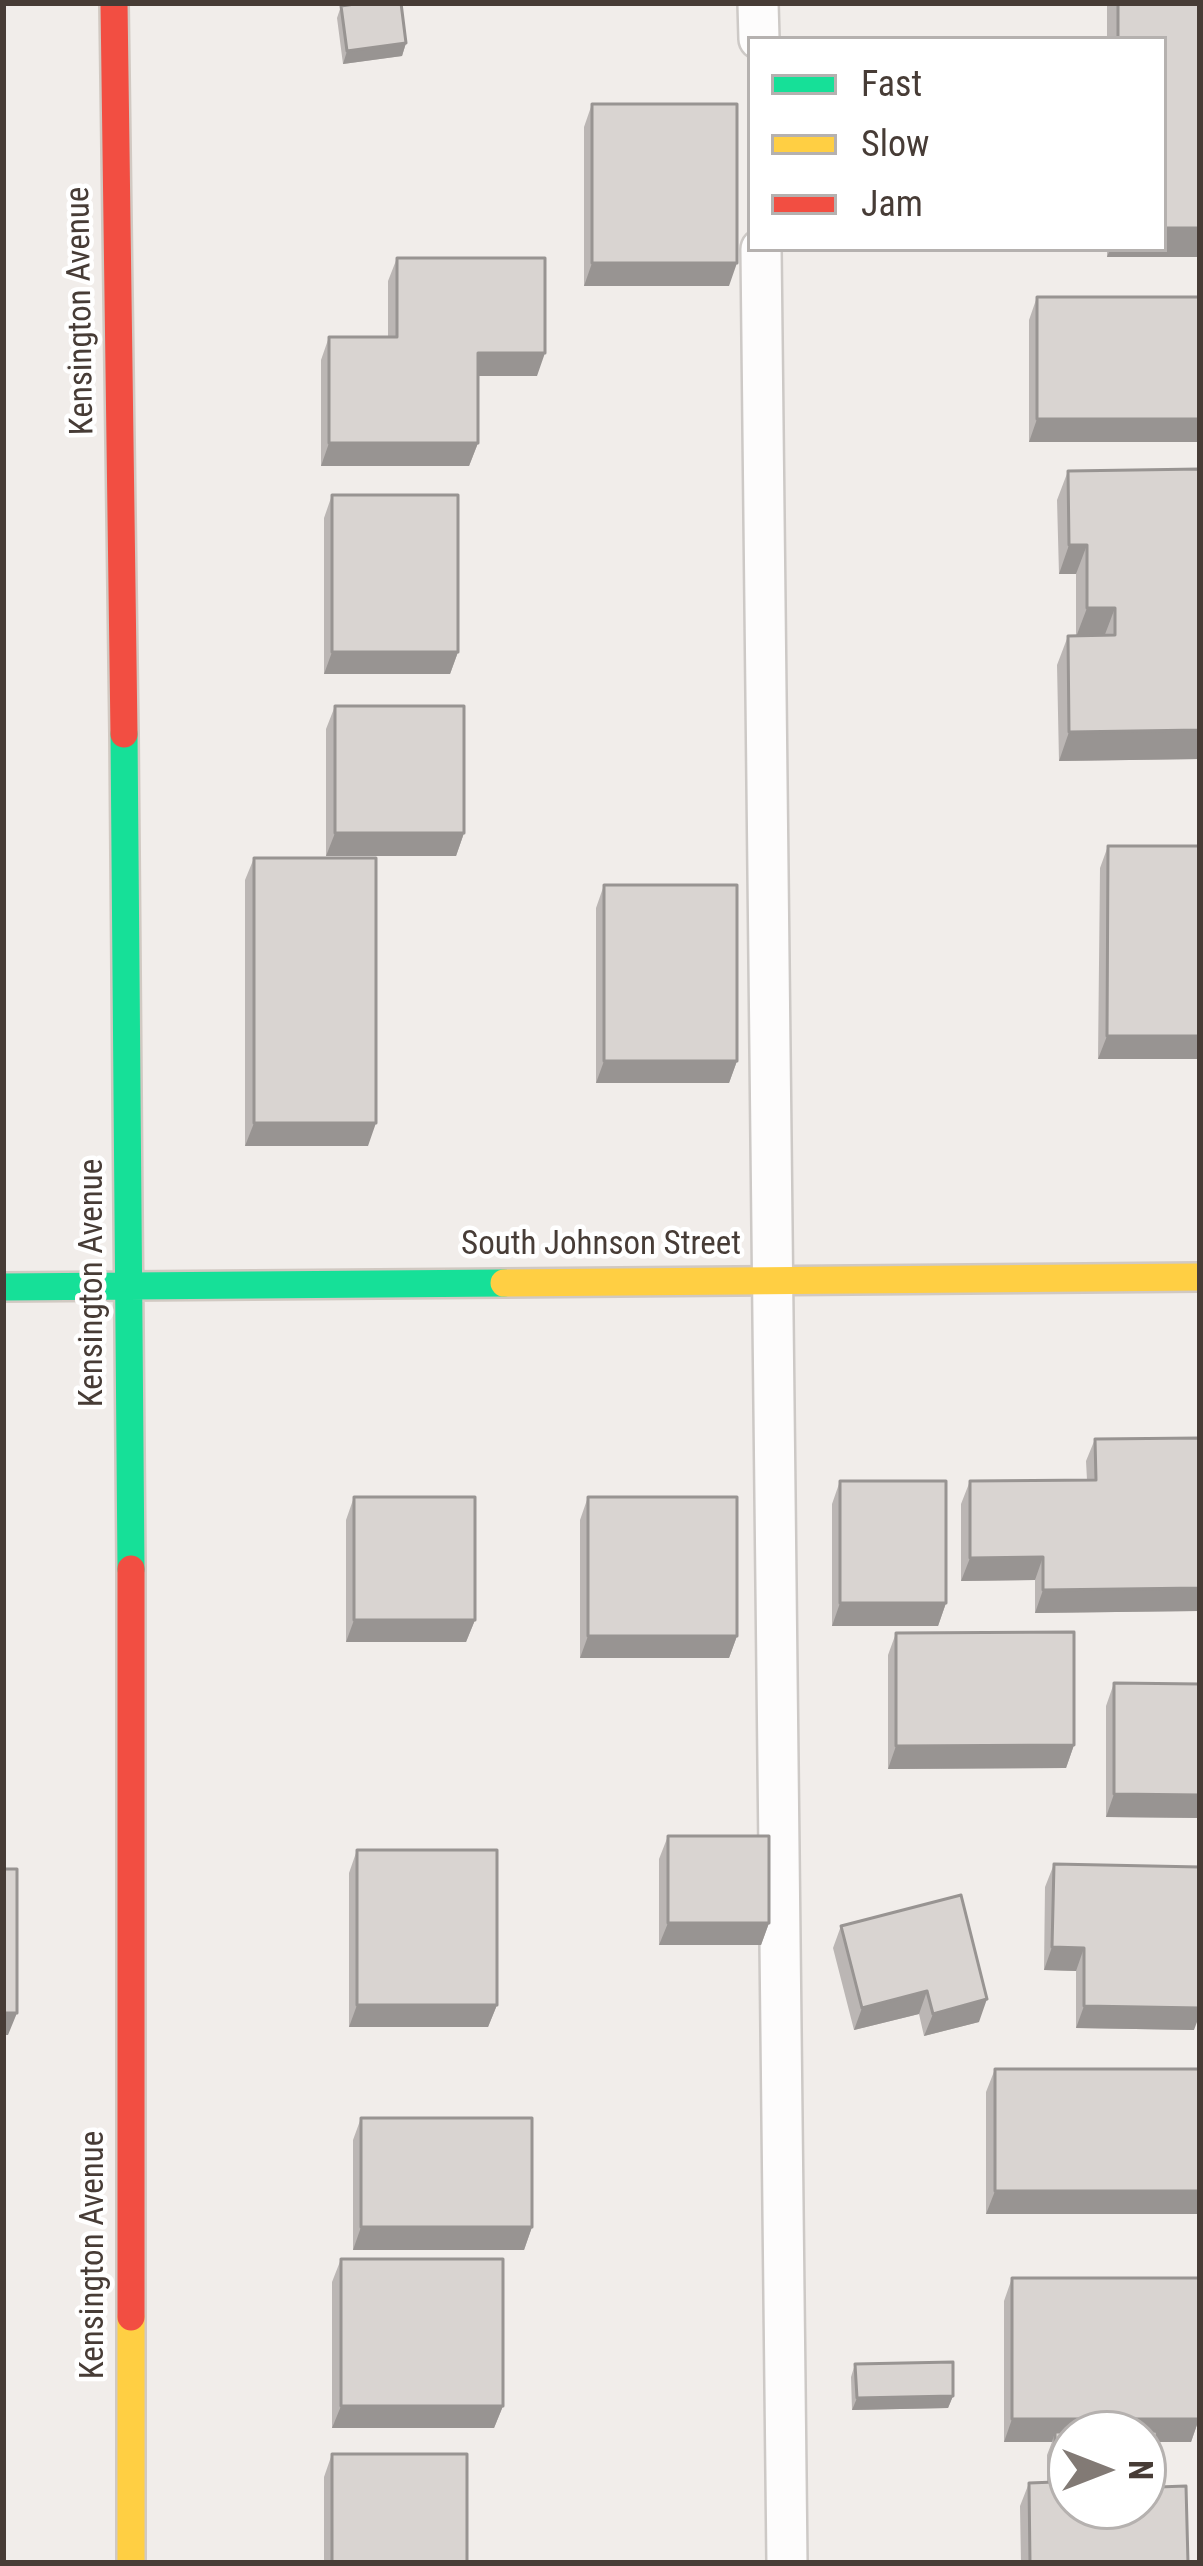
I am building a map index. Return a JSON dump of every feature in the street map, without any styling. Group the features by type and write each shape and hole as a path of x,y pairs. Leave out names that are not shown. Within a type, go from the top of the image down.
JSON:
{"street":[{"name":"Kensington Avenue","path":"114,3 130,1285 130,2563"},
{"name":"South Johnson Street","path":"3,1287 1200,1277"}],"lane":[{"path":"758,3 759,36"},
{"path":"761,252 787,2563"}],"building":[{"path":"401,3 406,43 347,51 341,6"},
{"path":"1118,3 1200,3 1200,228 1167,228 1167,36 1118,36"},
{"path":"592,104 737,104 737,263 592,263"},
{"path":"397,258 545,258 545,353 478,353 478,443 329,443 329,337 397,337"},
{"path":"1037,297 1200,297 1200,419 1037,419"},
{"path":"1200,469 1200,730 1069,732 1068,636 1115,635 1115,608 1087,608 1087,545 1069,545 1068,471"},
{"path":"332,495 458,495 458,652 332,652"},
{"path":"335,706 464,706 464,833 335,833"},
{"path":"1108,846 1200,846 1200,1036 1107,1036"},
{"path":"254,858 376,858 376,1123 254,1123"},
{"path":"604,885 737,885 737,1061 604,1061"},
{"path":"1200,1438 1200,1588 1043,1590 1043,1557 970,1558 970,1481 1096,1480 1095,1439"},
{"path":"840,1481 946,1481 946,1603 840,1603"},
{"path":"354,1497 475,1497 475,1620 354,1620"},
{"path":"588,1497 737,1497 737,1636 588,1636"},
{"path":"1074,1632 1074,1745 896,1746 896,1633"},
{"path":"1114,1683 1200,1684 1200,1795 1114,1794"},
{"path":"668,1836 769,1836 769,1923 668,1923"},
{"path":"357,1850 497,1850 497,2005 357,2005"},
{"path":"1054,1864 1200,1867 1200,2008 1084,2006 1084,1948 1052,1947"},
{"path":"3,1869 17,1869 17,2013 3,2013"},
{"path":"961,1895 987,1999 933,2014 927,1991 862,2008 841,1926"},
{"path":"995,2069 1200,2069 1200,2191 995,2191"},
{"path":"361,2118 532,2118 532,2227 361,2227"},
{"path":"341,2259 503,2259 503,2406 341,2406"},
{"path":"1012,2278 1199,2278 1199,2419 1167,2419 1167,2410 1047,2410 1047,2419 1012,2419"},
{"path":"953,2362 953,2396 857,2398 855,2364"},
{"path":"332,2454 467,2454 467,2563 332,2563"},
{"path":"1047,2482 1047,2530 1167,2530 1167,2487 1186,2486 1188,2563 1030,2563 1029,2483"}],"traffic: fast":[{"path":"124,734 131,1569"},
{"path":"3,1287 504,1283"}],"traffic: slow":[{"path":"504,1283 1200,1277"},
{"path":"131,2317 131,2563"}],"traffic: jam":[{"path":"114,3 124,734"},
{"path":"131,1569 131,2317"}]}
